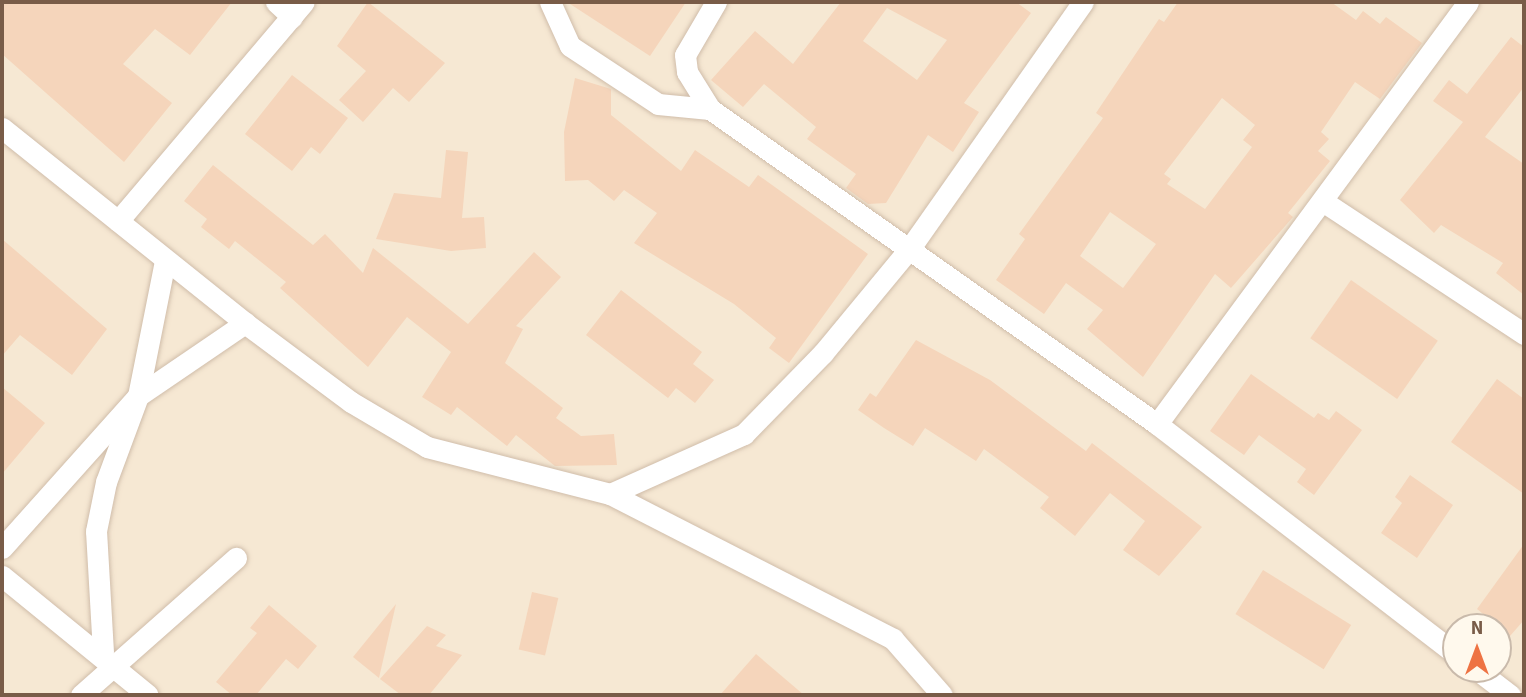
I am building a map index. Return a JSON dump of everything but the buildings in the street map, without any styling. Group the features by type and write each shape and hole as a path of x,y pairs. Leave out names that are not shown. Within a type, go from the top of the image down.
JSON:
{"street":[{"path":"550,2 570,46 658,104 710,109"},
{"path":"716,2 685,55 687,72 710,109 1157,424 1442,643"},
{"path":"1157,424 1324,202 1468,2"},
{"path":"611,494 744,433 823,353 910,248 1074,5"},
{"path":"118,221 291,7"},
{"path":"2,128 164,261 351,402 427,447 611,494 893,639 942,695"},
{"path":"1324,202 1524,334"},
{"path":"107,658 96,531 106,482 138,396 164,261"},
{"path":"2,548 138,396 245,323"},
{"path":"81,695 107,658 236,558"},
{"path":"2,576 107,658 148,695"},
{"path":"1494,683 1510,695"}],"shaded area":[{"path":"2,2 1524,2 1524,695 2,695"}]}
